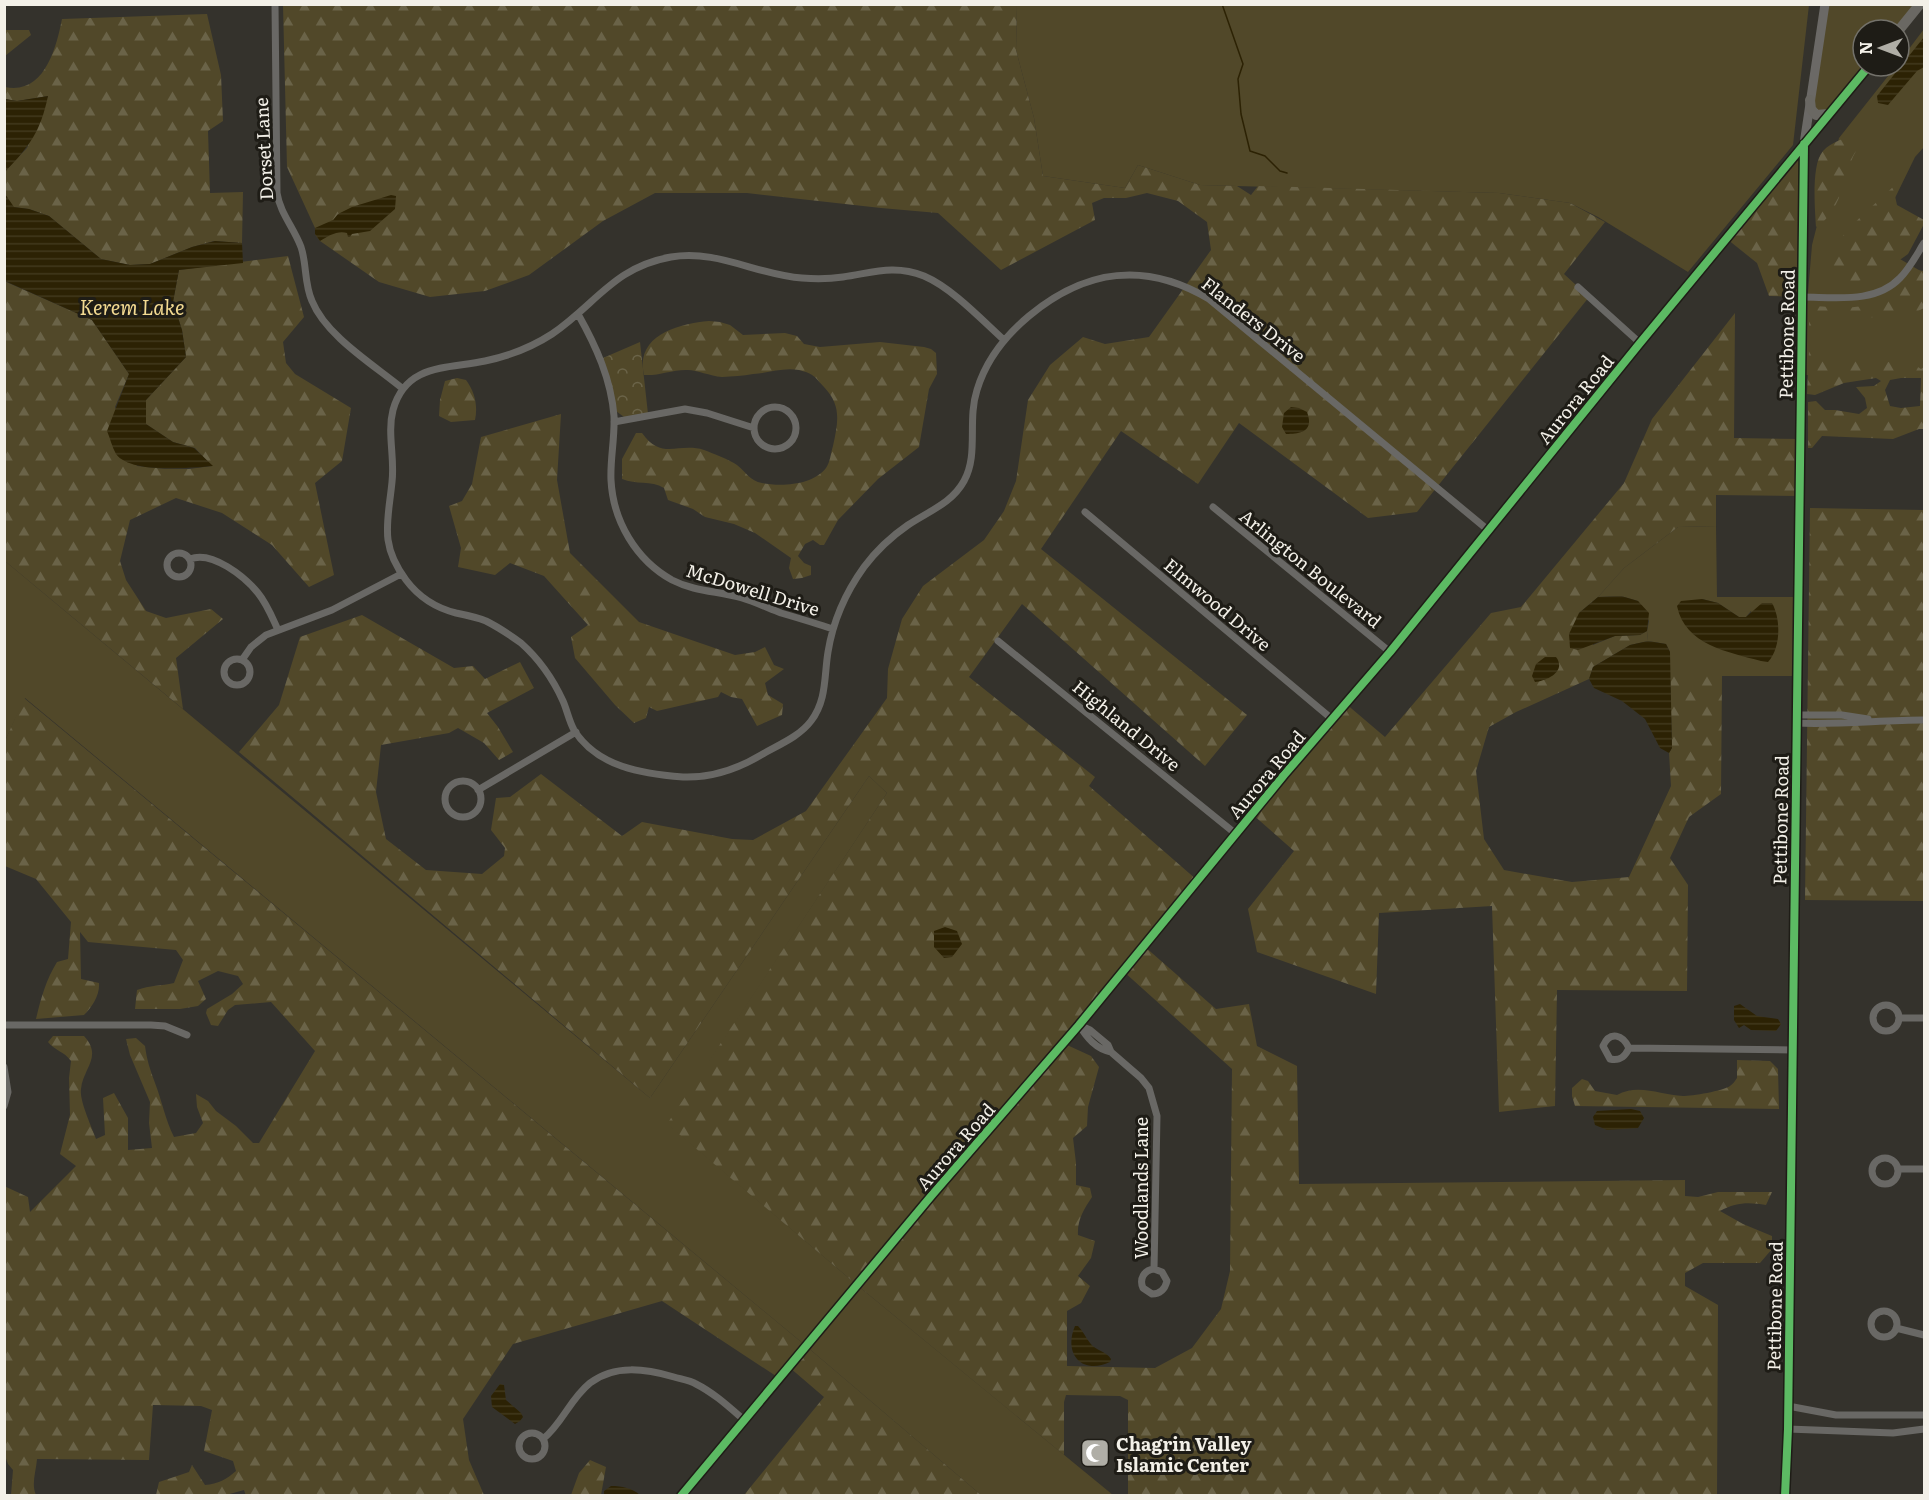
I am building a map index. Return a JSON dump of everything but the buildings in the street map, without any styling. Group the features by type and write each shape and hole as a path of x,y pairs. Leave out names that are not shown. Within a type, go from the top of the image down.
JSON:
{"main road":[{"path":"1909,18 1920,4"},
{"name":"Aurora Road","path":"681,1496 1390,652 1640,343 1859,78"},
{"path":"1810,100 1811,109 1816,116 1828,114"}],"street":[{"name":"Dorset Lane","path":"274,4 277,193 281,208 301,249 308,291 317,311 330,328 403,389"},
{"name":"Pettibone Road","path":"1785,1496 1788,1429 1804,144 1825,4"},
{"path":"1801,297 1859,297 1878,293 1900,279 1924,243"},
{"path":"403,389 415,378 436,368 488,360 527,347 552,334 624,274 645,264 666,258 702,255 795,278 837,278 881,269 904,270 919,274 944,288 1004,340"},
{"name":"Flanders Drive","path":"403,389 394,406 391,421 394,468 386,522 391,554 402,574 413,588 431,602 446,610 485,620 522,645 553,681 576,732 588,747 602,758 627,768 671,776 709,776 735,769 796,735 806,726 814,716 823,696 833,629 848,592 872,558 903,528 945,503 962,485 971,464 971,422 978,386 989,361 1004,340 1030,315 1052,298 1087,281 1113,276 1137,275 1160,278 1179,284 1209,299 1488,530"},
{"path":"1578,287 1640,343"},
{"name":"McDowell Drive","path":"578,314 600,358 611,397 614,422 611,479 615,505 624,531 638,551 649,563 672,580 706,592 744,599 833,629"},
{"path":"775,407 787,411 792,416 796,428 788,445 776,449 763,446 755,435 754,428 758,416 763,411 775,407"},
{"path":"614,422 685,409 707,413 754,428"},
{"name":"Arlington Boulevard","path":"1213,507 1390,652"},
{"name":"Elmwood Drive","path":"1085,512 1332,719"},
{"path":"190,559 206,558 219,562 237,573 258,593 278,630"},
{"path":"242,660 255,643 266,635 332,610 402,574"},
{"name":"Highland Drive","path":"998,640 1236,834"},
{"path":"1796,719 1841,724 1879,720 1924,720"},
{"path":"478,790 576,732"},
{"path":"464,781 478,790 481,802 475,813 458,817 448,809 446,793 453,784 464,781"},
{"path":"1899,1018 1924,1018"},
{"path":"4,1025 151,1025 165,1026 187,1035"},
{"name":"Woodlands Lane","path":"1079,1025 1090,1030 1108,1045 1112,1052 1149,1088 1157,1116 1154,1269"},
{"path":"1629,1048 1793,1050"},
{"path":"4,1067 8,1092 4,1106"},
{"path":"1898,1169 1924,1168"},
{"path":"1896,1328 1924,1335"},
{"path":"543,1439 555,1429 580,1392 591,1383 602,1376 629,1369 660,1373 694,1382 709,1391 744,1420"},
{"path":"1788,1406 1845,1415 1924,1415"},
{"path":"1844,1431 1851,1423 1845,1415"},
{"path":"1788,1429 1893,1433 1924,1429"}],"green space":[{"path":"283,5 1017,5 1016,50 1034,118 1043,176 1125,188 1138,165 1200,185 1237,186 1251,195 1258,186 1499,193 1570,203 1605,222 1564,274 1589,297 1417,512 1368,518 1239,423 1198,484 1121,431 1041,549 1247,715 1205,766 1022,604 969,677 1095,777 1089,786 1197,880 1144,946 1216,1009 1249,1004 1257,1046 1297,1066 1299,1184 1685,1180 1685,1196 1698,1197 1718,1192 1772,1192 1766,1205 1743,1204 1720,1211 1772,1236 1772,1249 1760,1263 1703,1263 1685,1273 1685,1286 1718,1305 1717,1495 1128,1495 1128,1400 1120,1396 1066,1395 1064,1455 857,1285 667,1124 887,793 869,776 650,1098 239,752 279,705 300,637 362,615 454,668 473,666 485,679 520,662 534,688 487,713 513,752 499,760 484,743 458,728 449,733 381,745 376,792 386,839 426,870 482,874 504,856 505,848 491,830 496,798 510,797 541,774 622,836 642,822 732,839 753,840 806,811 887,698 888,669 902,619 923,586 984,540 1004,511 1016,481 1028,400 1050,365 1083,337 1105,344 1149,337 1211,250 1207,222 1178,201 1147,193 1126,198 1104,198 1092,203 1095,220 1001,270 938,213 747,193 655,193 603,221 529,275 485,291 430,297 379,282 320,241 287,167","holes":["1123,971 1232,1069 1230,1271 1221,1309 1192,1348 1155,1368 1067,1366 1067,1311 1081,1303 1090,1286 1078,1276 1091,1258 1095,1241 1078,1235 1080,1220 1092,1197 1090,1188 1076,1185 1073,1138 1087,1126 1088,1107 1099,1067 1091,1056 1067,1045"]},
{"path":"1017,5 1809,5 1793,145 1688,272 1598,217 1570,203 1499,193 1200,185 1138,165 1125,188 1043,176 1034,118 1016,50"},
{"path":"1825,5 1920,5 1909,18 1851,18 1851,78 1855,78 1834,108 1813,113"},
{"path":"207,14 221,75 223,121 208,131 210,193 243,192 242,243 214,241 150,264 130,265 101,259 49,216 29,209 13,207 5,194 4,172 27,148 48,96 17,101 5,99 5,87 18,88 30,84 39,77 52,56 62,19"},
{"path":"1924,29 1924,147 1915,157 1895,198 1888,252 1924,273 1924,371 1921,376 1801,375 1812,245 1839,138 1886,78 1911,78 1911,46"},
{"path":"5,30 29,30 31,35 5,56"},
{"path":"1858,134 1860,143 1852,159 1842,191 1829,215 1816,227 1815,176 1819,157 1830,145"},
{"path":"1804,144 1801,297 1769,296 1757,263 1727,239"},
{"path":"1893,187 1897,205 1924,220 1908,254 1890,267 1850,285 1836,283 1824,271 1834,247 1852,225"},
{"path":"288,256 304,317 283,342 286,363 295,374 351,408 342,461 315,483 334,575 309,587 272,545 222,513 176,498 130,520 120,561 126,580 146,611 166,618 211,609 223,619 176,658 183,709 5,561 4,281 92,320 129,374 115,407 137,466 189,469 212,466 195,448 173,442 146,424 146,400 186,357 182,330 173,302 179,270"},
{"path":"1916,270 1924,271 1924,308 1910,315 1844,319 1835,311 1872,305 1897,290"},
{"path":"1815,306 1830,307 1833,314 1831,320 1820,323 1815,333 1814,344 1809,341 1809,309"},
{"path":"1735,313 1734,438 1800,439 1799,496 1716,495 1716,526 1678,527 1624,568 1598,597 1579,613 1593,645 1615,636 1640,635 1647,631 1648,641 1630,645 1593,667 1589,679 1516,712 1489,727 1476,771 1484,839 1504,870 1572,882 1629,877 1671,786 1670,676 1722,676 1721,794 1689,817 1670,858 1688,885 1687,991 1557,990 1555,1106 1499,1112 1492,906 1379,913 1376,994 1257,952 1248,909 1294,851 1252,814 1345,703 1385,737 1491,613 1521,607 1624,483 1652,419"},
{"path":"709,321 730,325 743,335 785,333 797,336 804,344 820,347 880,342 924,347 936,353 937,374 929,389 919,447 878,479 838,520 824,545 813,540 805,544 798,556 804,563 811,566 811,575 793,579 789,568 791,558 755,533 734,524 705,517 693,509 668,500 664,488 622,479 622,459 636,433 642,433 649,441 664,449 695,448 712,453 734,463 751,478 762,483 779,485 805,481 820,474 827,466 836,429 836,408 830,394 811,374 787,369 722,377 688,370 644,375 643,361 652,341 672,329"},
{"path":"640,342 648,414 624,417 616,411 603,358"},
{"path":"1809,350 1826,361 1912,363 1921,369 1924,367 1924,429 1893,439 1822,436 1812,448 1808,448 1808,402 1816,401 1825,410 1859,414 1867,408 1865,398 1856,387 1874,386 1881,381 1876,378 1844,383 1815,395 1807,394","holes":["1921,378 1920,406 1901,408 1890,406 1885,390 1890,380"]},
{"path":"457,378 466,380 472,389 476,404 475,420 451,422 439,416 445,381"},
{"path":"561,414 557,480 570,553 639,622 735,655 755,652 765,647 774,665 784,669 765,683 768,695 783,704 782,715 757,726 742,699 721,692 718,697 657,711 649,707 646,718 634,723 615,705 575,658 571,637 588,625 544,576 510,563 495,575 458,567 461,548 449,506 462,501 472,484 481,437"},
{"path":"1810,508 1924,510 1924,901 1805,900"},
{"path":"1716,526 1717,597 1798,597 1797,676 1670,676 1670,652 1666,644 1648,641 1649,621 1638,601 1621,596 1598,597 1624,568 1678,527","holes":["1702,599 1718,603 1739,617 1746,617 1751,611 1761,661"]},
{"path":"5,561 650,1098 869,776 887,793 668,1124 857,1285 1113,1495 981,1495 806,1346 25,698 5,741"},
{"path":"24,698 806,1346 981,1495 744,1495 824,1397 789,1367 779,1378 662,1301 513,1344 463,1419 469,1460 484,1495 246,1496 244,1490 226,1495 156,1495 159,1482 189,1472 192,1465 205,1485 222,1481 236,1471 233,1461 204,1451 212,1410 201,1406 153,1405 149,1460 37,1459 34,1482 36,1495 11,1495 13,1470 4,1453 4,1186 28,1197 30,1212 76,1166 60,1154 70,1115 71,1061 48,1042 53,1036 84,1036 92,1050 81,1089 89,1121 96,1139 105,1135 103,1098 114,1093 128,1118 128,1150 152,1148 149,1123 150,1102 130,1055 126,1039 136,1038 145,1046 150,1069 174,1137 196,1133 203,1123 197,1107 196,1094 208,1101 216,1111 253,1143 259,1143 315,1051 271,1002 235,1005 228,1010 218,1026 211,1025 206,1013 207,1009 232,994 243,984 238,976 218,971 198,981 206,999 198,1006 180,1009 135,1009 137,990 174,983 183,960 176,950 88,942 80,932 81,979 99,983 95,1001 84,1015 36,1019 44,989 53,969 57,962 68,959 71,922 36,879 5,866 5,741"},
{"path":"1737,1060 1770,1061 1778,1069 1779,1109 1575,1106 1572,1096 1572,1088 1582,1079 1588,1081 1595,1091 1617,1095 1633,1090 1683,1096 1714,1091 1730,1086 1737,1078"},
{"path":"590,1460 606,1467 601,1495 571,1495 579,1473"}],"water":[{"path":"1924,37 1924,67 1917,71 1888,105 1878,103 1877,96 1891,78 1911,78 1911,53"},
{"path":"48,96 33,138 5,172 5,99 17,101"},
{"name":"Kerem Lake","path":"5,194 14,207 49,216 101,259 130,265 150,264 192,247 215,241 242,243 243,263 179,270 173,302 182,330 186,357 146,400 146,424 173,442 194,448 213,466 147,467 134,465 116,454 107,431 129,374 92,320 5,281"},
{"path":"391,195 396,196 395,209 370,231 352,234 350,237 344,232 337,233 320,241 315,234 315,228 333,220 338,214 352,207"},
{"path":"1291,407 1307,412 1309,423 1302,432 1286,434 1282,427 1284,413"},
{"path":"1621,596 1638,601 1649,613 1647,631 1640,635 1615,636 1578,650 1570,648 1569,634 1579,613 1598,597"},
{"path":"1702,599 1718,603 1739,617 1746,617 1762,603 1772,603 1777,617 1778,633 1775,649 1768,662 1722,650 1698,638 1689,630 1677,606 1681,601"},
{"path":"1648,641 1666,644 1670,652 1672,748 1669,753 1660,748 1645,719 1622,701 1594,688 1589,679 1593,667 1630,645"},
{"path":"1545,657 1556,657 1559,667 1550,677 1535,682 1532,676 1536,664"},
{"path":"945,927 957,931 962,944 952,957 944,958 934,947 934,931"},
{"path":"1740,1004 1757,1016 1778,1019 1781,1024 1776,1031 1751,1030 1744,1025 1739,1028 1734,1020 1734,1006"},
{"path":"1631,1109 1640,1111 1644,1118 1638,1128 1607,1130 1595,1125 1593,1117 1597,1111"},
{"path":"1075,1326 1080,1328 1092,1346 1109,1356 1110,1362 1091,1366 1083,1364 1078,1359 1071,1345"},
{"path":"500,1384 504,1385 506,1400 523,1417 515,1424 492,1407 491,1396"},
{"path":"611,1486 627,1488 640,1495 604,1495 604,1491"}],"waterway":[{"path":"1222,4 1243,64 1238,79 1241,114 1250,151 1265,156 1280,171 1287,173"}],"cycle path":[{"path":"681,1496 932,1195 1079,1025 1284,775 1390,652 1640,343 1859,78"},
{"path":"1785,1496 1788,1429 1804,144"}],"place":[{"name":"Chagrin Valley Islamic Center","path":"1095,1453"}]}
